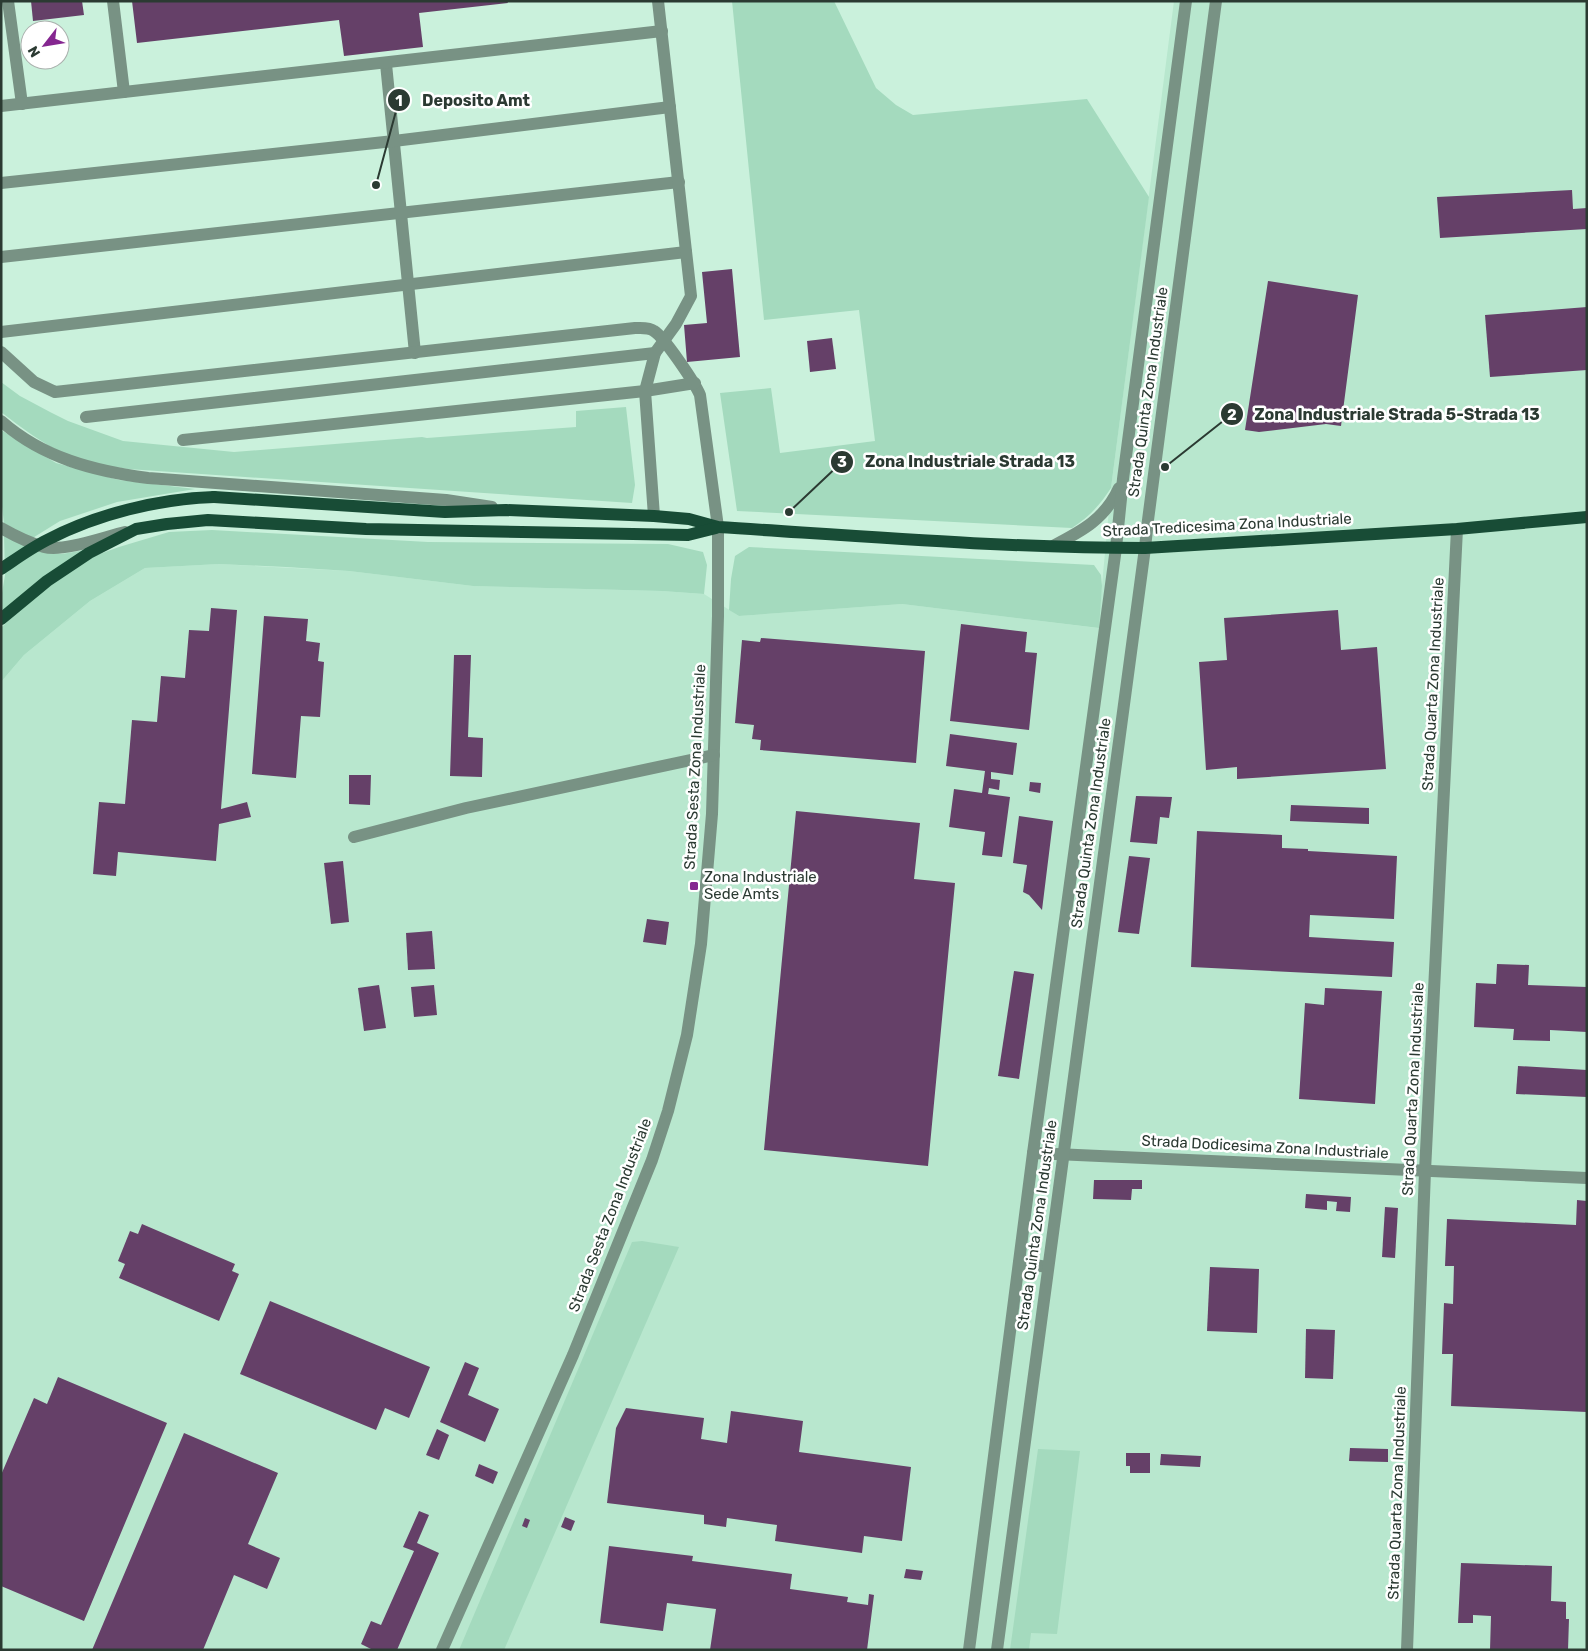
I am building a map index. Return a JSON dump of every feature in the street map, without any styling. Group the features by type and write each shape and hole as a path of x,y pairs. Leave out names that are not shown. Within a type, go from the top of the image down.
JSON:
{"main road":[{"path":"1,569 45,541 69,530 106,517 166,502 192,498 214,497 445,512 506,510 654,516 689,519 718,527"},
{"name":"Strada Tredicesima Zona Industriale","path":"718,527 1053,546 1145,548 1457,529 1587,517"},
{"path":"1,619 47,581 89,553 136,529 167,524 208,520 366,529 688,535 718,527"}],"street":[{"path":"8,1 22,104"},
{"path":"112,1 124,92"},
{"path":"654,516 645,391 655,353 676,324 691,296 658,1"},
{"name":"Strada Quinta Zona Industriale","path":"969,1650 1018,1263 1116,548 1123,479 1186,1"},
{"name":"Strada Quinta Zona Industriale","path":"997,1650 1145,548 1216,1"},
{"path":"1,106 386,64 662,31"},
{"path":"386,64 415,353"},
{"path":"1,183 394,141 670,107"},
{"path":"1,257 679,182"},
{"path":"1,332 686,252"},
{"path":"1,352 34,382 55,392 635,328 654,331 695,383 645,391 183,440"},
{"path":"86,417 655,353"},
{"name":"Strada Sesta Zona Industriale","path":"442,1650 573,1355 652,1160 668,1112 687,1034 701,944 712,814 718,616 718,527 700,395 695,383"},
{"path":"1,421 24,438 58,457 109,473 148,478 446,500 506,510"},
{"path":"1053,546 1081,531 1105,512 1112,503 1123,479"},
{"path":"1,528 28,542 46,548 68,547 136,529"},
{"name":"Strada Quarta Zona Industriale","path":"1407,1650 1425,1171 1457,529"},
{"path":"354,837 466,808 714,755"},
{"name":"Strada Dodicesima Zona Industriale","path":"1033,1153 1587,1178"},
{"path":"1018,1263 1048,1267"}],"shaded area":[{"path":"732,1 834,1 876,88 896,105 913,115 1087,99 1149,197 1111,488 1094,510 1072,528 737,511 720,393 771,388 780,453 875,441 859,310 764,320"},
{"path":"1174,1 1587,1 1587,1650 1,1650 1,682 24,655 90,601 145,568 219,564 349,571 473,586 662,591 704,594 739,616 902,604 1098,628 1111,488"},
{"path":"1,382 20,396 68,421 123,441 234,452 576,427 576,411 626,407 635,485 632,503 128,469 104,465 82,460 58,451 1,412"},
{"path":"1,430 56,463 119,480 195,489 117,502 60,521 31,539 4,523 1,498"},
{"path":"212,530 428,542 668,544 703,552 707,565 704,594 662,591 473,586 349,571 286,567 219,564 145,568 90,601 24,655 1,682 1,628 50,585 94,556 119,547 169,532"},
{"path":"4,536 48,553 62,554 85,550 1,613 5,575"},
{"path":"749,547 1094,565 1101,575 1102,586 1099,628 902,604 739,616 729,610 731,579 735,556"},
{"path":"642,1241 679,1247 504,1650 459,1650 632,1242"},
{"path":"1038,1449 1080,1451 1057,1634 1031,1633 1029,1650 1010,1650"}],"building":[{"path":"31,1 82,1 84,15 33,20"},
{"path":"132,1 507,1 508,3 419,13 423,47 344,56 339,20 137,43"},
{"path":"1572,190 1573,209 1587,208 1587,229 1440,238 1437,197"},
{"path":"732,269 740,357 687,362 684,325 707,323 702,272"},
{"path":"1268,281 1358,295 1341,426 1326,424 1259,432 1245,430"},
{"path":"1587,307 1587,370 1490,377 1485,315"},
{"path":"832,338 836,369 810,372 807,341"},
{"path":"211,608 237,610 221,809 247,802 251,817 219,824 216,861 118,852 116,876 93,874 99,802 125,804 132,720 157,722 161,676 185,678 189,630 209,631"},
{"path":"1338,610 1341,650 1377,647 1386,769 1237,779 1237,767 1206,770 1199,662 1227,660 1224,618"},
{"path":"264,616 308,619 306,641 320,643 318,661 324,662 320,717 301,716 296,778 252,774"},
{"path":"961,624 1027,632 1025,652 1037,653 1029,730 950,721"},
{"path":"761,638 925,651 916,763 760,750 761,740 752,739 754,725 735,723 742,640 760,642"},
{"path":"454,655 471,655 468,737 483,738 482,777 450,776"},
{"path":"950,734 1017,743 1013,775 991,772 991,779 1000,780 999,790 989,788 988,794 1010,797 1002,857 982,855 985,832 949,827 954,789 982,793 985,771 946,766"},
{"path":"349,775 371,775 370,805 349,804"},
{"path":"1030,782 1041,783 1040,793 1029,791"},
{"path":"1136,796 1172,797 1169,818 1160,817 1157,844 1130,842"},
{"path":"1291,805 1369,808 1369,824 1290,821"},
{"path":"796,811 920,823 914,879 955,883 928,1166 764,1150"},
{"path":"1019,816 1053,821 1042,910 1029,895 1023,892 1027,865 1013,863"},
{"path":"1197,831 1282,835 1282,848 1397,856 1394,919 1310,915 1309,937 1394,942 1392,977 1191,967"},
{"path":"1129,856 1150,858 1139,934 1118,932"},
{"path":"343,861 349,922 331,924 324,863"},
{"path":"647,919 669,922 666,945 643,942"},
{"path":"432,931 435,969 408,970 406,933"},
{"path":"1497,964 1529,965 1528,985 1587,987 1587,1032 1550,1030 1550,1041 1513,1040 1514,1029 1474,1027 1476,983 1496,984"},
{"path":"1014,971 1034,974 1019,1079 998,1076"},
{"path":"379,985 386,1028 364,1031 358,988"},
{"path":"434,985 437,1015 414,1017 411,987"},
{"path":"1325,988 1382,991 1375,1104 1299,1099 1305,1003 1324,1005"},
{"path":"1518,1066 1587,1070 1587,1097 1516,1094"},
{"path":"1094,1180 1142,1180 1142,1189 1132,1189 1131,1200 1093,1199"},
{"path":"1306,1194 1351,1197 1350,1212 1336,1211 1337,1202 1327,1201 1327,1210 1305,1208"},
{"path":"1577,1200 1587,1201 1587,1412 1451,1406 1453,1354 1442,1354 1444,1303 1453,1304 1454,1266 1445,1266 1447,1219 1576,1225"},
{"path":"1385,1207 1398,1208 1395,1258 1382,1257"},
{"path":"142,1224 235,1264 232,1271 239,1274 219,1321 119,1278 125,1264 118,1261 130,1231 138,1234"},
{"path":"1210,1267 1259,1269 1257,1333 1207,1331"},
{"path":"270,1301 430,1367 409,1418 385,1408 376,1430 240,1374"},
{"path":"1306,1329 1335,1330 1333,1379 1305,1378"},
{"path":"465,1362 479,1368 468,1395 499,1409 485,1442 440,1422"},
{"path":"58,1377 167,1423 84,1621 1,1586 1,1475 34,1398 47,1404"},
{"path":"626,1408 704,1418 701,1439 727,1443 731,1411 803,1421 799,1452 911,1467 902,1541 864,1536 862,1553 775,1541 777,1525 727,1518 726,1527 704,1524 704,1515 607,1503 616,1428"},
{"path":"437,1429 449,1435 439,1460 426,1455"},
{"path":"184,1433 278,1473 248,1544 280,1558 267,1589 234,1575 203,1650 92,1650"},
{"path":"1350,1448 1388,1449 1388,1462 1349,1461"},
{"path":"1126,1453 1150,1453 1150,1473 1130,1473 1130,1466 1126,1466"},
{"path":"1161,1454 1201,1456 1200,1467 1160,1465"},
{"path":"479,1464 498,1472 493,1484 475,1476"},
{"path":"419,1511 429,1515 417,1543 439,1553 397,1650 373,1650 361,1644 371,1621 381,1625 414,1551 403,1547"},
{"path":"565,1517 575,1521 571,1531 561,1527"},
{"path":"525,1518 530,1520 527,1528 522,1526"},
{"path":"609,1546 693,1556 692,1561 792,1574 790,1589 848,1597 847,1602 868,1605 869,1594 874,1595 867,1650 710,1650 716,1609 667,1603 663,1631 600,1623"},
{"path":"1461,1563 1552,1566 1551,1601 1566,1602 1566,1619 1569,1619 1568,1650 1490,1650 1491,1616 1473,1615 1473,1623 1458,1623"},
{"path":"906,1569 923,1571 921,1580 904,1578"}],"place":[{"name":"Deposito Amt","path":"376,185"},
{"name":"Zona Industriale Strada 5-Strada 13","path":"1165,467"},
{"name":"Zona Industriale Strada 13","path":"789,512"},
{"name":"Zona Industriale Sede Amts","path":"694,886"}]}
